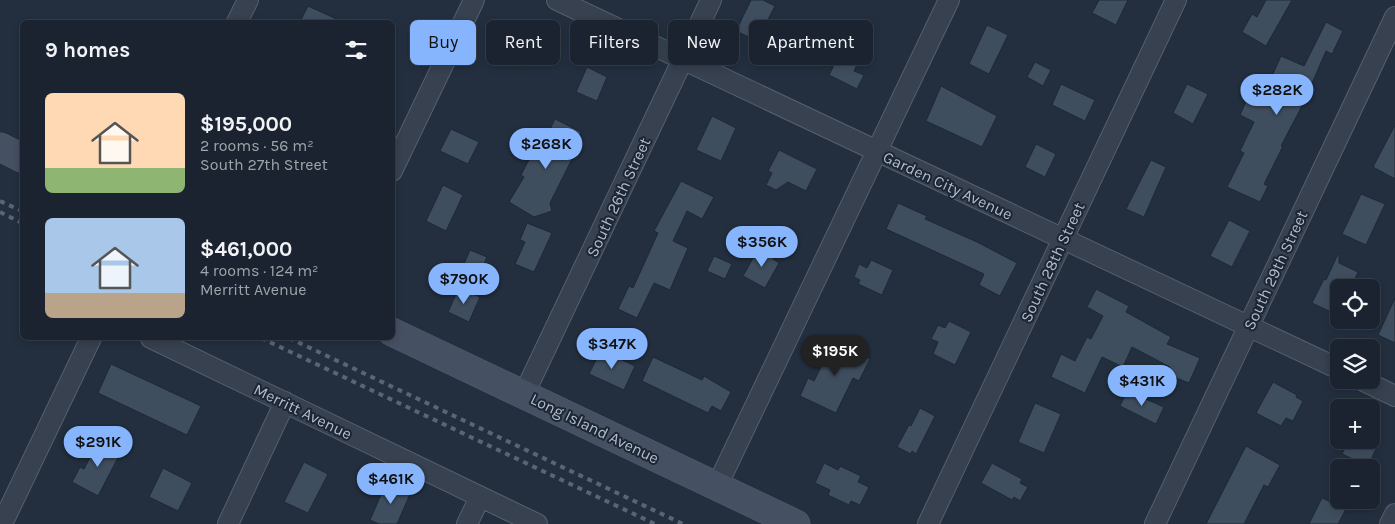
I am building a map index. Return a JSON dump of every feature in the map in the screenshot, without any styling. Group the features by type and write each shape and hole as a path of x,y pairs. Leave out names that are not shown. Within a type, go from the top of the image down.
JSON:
{"street":[{"path":"238,20 248,0"},
{"path":"395,165 474,0"},
{"name":"Garden City Avenue","path":"557,0 668,53"},
{"name":"South 26th Street","path":"701,20 710,0"},
{"path":"717,486 948,0"},
{"name":"South 28th Street","path":"928,524 1176,0"},
{"name":"South 29th Street","path":"1155,524 1395,17"},
{"name":"South 26th Street","path":"524,394 681,65"},
{"name":"Garden City Avenue","path":"694,65 1330,365"},
{"path":"0,147 20,157"},
{"name":"Long Island Avenue","path":"395,333 796,524"},
{"path":"2,524 90,340"},
{"name":"Merritt Avenue","path":"155,340 536,524"},
{"path":"1380,389 1395,396"},
{"path":"228,524 285,402"},
{"path":"467,524 480,497"},
{"path":"1390,524 1395,514"}],"building":[{"path":"751,0 763,0 775,6 768,20 749,20 749,37 739,32 739,25"},
{"path":"1099,0 1128,0 1116,25 1092,13"},
{"path":"1266,0 1292,0 1266,46 1242,32 1252,14 1257,17"},
{"path":"308,6 339,20 301,20"},
{"path":"1326,22 1343,31 1332,54 1326,51 1303,104 1264,184 1268,186 1260,202 1227,187 1244,153 1240,151 1254,122 1240,115 1249,95 1261,101 1281,56 1304,66"},
{"path":"987,25 1008,35 989,74 969,64"},
{"path":"1035,62 1051,70 1043,86 1027,77"},
{"path":"834,65 857,65 854,71 864,75 857,89 829,75"},
{"path":"587,67 607,77 597,101 576,92"},
{"path":"1061,84 1095,100 1085,121 1052,105"},
{"path":"1187,84 1208,94 1193,124 1173,113"},
{"path":"941,86 997,116 982,147 926,121"},
{"path":"712,116 736,128 721,161 696,150"},
{"path":"555,119 581,132 577,141 580,143 550,203 552,211 534,217 509,202 524,177 521,175 533,152 538,154"},
{"path":"1395,125 1395,179 1373,167"},
{"path":"451,129 479,142 468,164 440,151"},
{"path":"1036,144 1056,154 1045,177 1025,167"},
{"path":"779,150 817,169 806,191 788,182 776,190 766,185 772,173 768,171"},
{"path":"1151,160 1166,167 1144,217 1126,209"},
{"path":"681,181 714,197 702,219 687,211 673,241 688,248 670,290 654,283 637,318 618,309 629,286 633,288 658,233 654,231"},
{"path":"443,185 463,195 446,231 426,221"},
{"path":"1361,194 1385,204 1366,245 1342,234"},
{"path":"898,203 927,216 925,219 977,242 1017,263 1000,296 979,285 984,274 886,229"},
{"path":"1229,220 1250,231 1232,267 1210,256"},
{"path":"527,223 552,233 534,272 515,264 525,242 520,240"},
{"path":"764,247 776,253 773,259 779,263 765,288 743,276 757,251 761,253"},
{"path":"470,250 487,257 480,273 463,266"},
{"path":"1339,252 1339,263 1358,272 1355,279 1330,279 1330,312 1312,303 1324,279 1326,280"},
{"path":"714,256 732,264 725,279 707,271"},
{"path":"871,260 893,270 882,295 858,284 860,280 854,277 859,264 867,268"},
{"path":"459,288 480,297 469,322 448,312"},
{"path":"1096,289 1129,306 1126,312 1171,337 1167,344 1200,358 1189,383 1167,374 1170,367 1132,347 1123,367 1102,357 1085,393 1051,377 1061,354 1075,361 1087,337 1091,339 1103,316 1087,307"},
{"path":"1395,298 1395,343 1378,335"},
{"path":"949,321 971,332 955,365 933,354 938,342 931,339 938,325 945,328"},
{"path":"834,341 870,359 859,381 853,378 836,413 800,396 808,378 814,381"},
{"path":"601,350 635,366 624,390 589,374"},
{"path":"653,357 702,380 704,376 731,392 721,411 712,406 708,413 642,381"},
{"path":"111,364 201,406 187,435 98,393"},
{"path":"1273,382 1297,395 1296,397 1303,401 1293,421 1286,418 1281,426 1256,413"},
{"path":"1127,391 1164,407 1156,424 1120,406"},
{"path":"1035,403 1061,414 1044,453 1018,442"},
{"path":"920,408 935,416 916,454 912,451 911,454 897,447"},
{"path":"100,438 122,450 98,496 72,482 80,467 84,469"},
{"path":"1246,446 1280,465 1268,487 1264,485 1244,524 1206,524"},
{"path":"1344,449 1376,449 1371,459 1353,459 1342,454"},
{"path":"304,462 328,474 308,513 284,502"},
{"path":"824,463 838,470 840,466 861,476 858,482 869,487 860,505 851,501 849,505 828,495 830,490 815,483"},
{"path":"992,463 1022,479 1020,483 1028,487 1020,501 1014,497 1012,500 981,483"},
{"path":"163,468 192,483 178,511 149,497"},
{"path":"387,481 411,492 397,524 379,524 370,520"},
{"path":"1322,498 1330,502 1330,509 1346,509 1338,524 1309,524"}],"railway":[{"path":"0,201 20,210"},
{"path":"0,212 20,222"},
{"path":"265,340 655,524"},
{"path":"293,340 683,524"}]}
